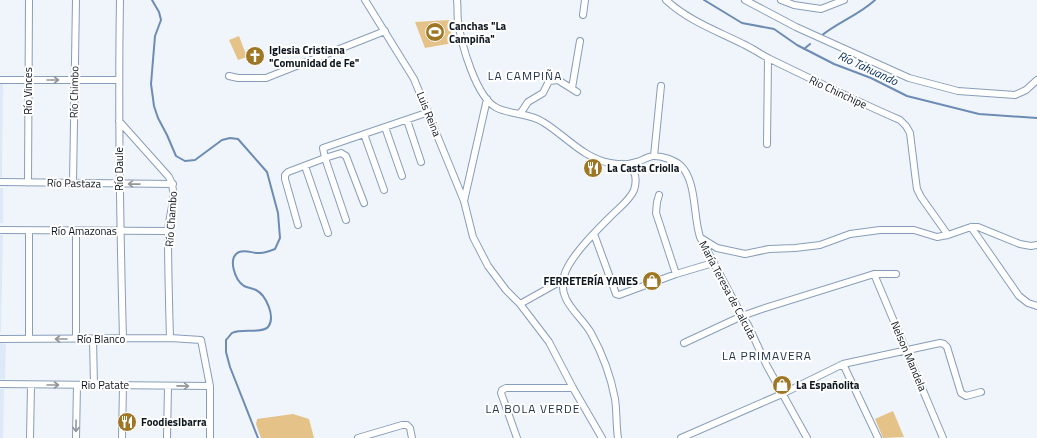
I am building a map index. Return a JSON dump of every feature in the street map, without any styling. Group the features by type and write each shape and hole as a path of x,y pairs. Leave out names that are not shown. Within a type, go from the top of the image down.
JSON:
{"street":[{"name":"Río Vinces","path":"28,183 29,0"},
{"name":"Río Chimbo","path":"73,183 76,0"},
{"name":"Río Daule","path":"120,0 118,80 123,339"},
{"name":"Luis Reina","path":"365,0 414,79 429,112 464,201 473,237 488,266 549,342 573,388 602,438"},
{"path":"457,0 458,20 463,47 476,80 491,104 496,108 510,113 531,116 543,121 577,148 595,159 611,164 622,164 636,162 654,156 661,86"},
{"path":"583,15 585,0"},
{"name":"Rio Chinchipe","path":"666,0 676,9 701,25 743,44 768,58 842,94 900,120 910,133 918,189 926,206 948,234"},
{"path":"745,0 796,28 909,78 958,91 1015,96 1026,90 1037,80"},
{"path":"781,0 794,5 821,9 844,0"},
{"path":"229,76 238,78 266,78 385,31"},
{"path":"520,114 528,102 543,93 549,81 558,80 575,90 580,42"},
{"path":"767,144 768,58"},
{"path":"0,80 118,80"},
{"path":"464,201 487,99"},
{"path":"346,220 323,148 429,112"},
{"name":"Río Chambo","path":"119,120 169,176 173,184 173,203 168,231 170,338"},
{"path":"407,120 421,162"},
{"path":"385,127 402,176"},
{"path":"364,134 384,190"},
{"path":"298,225 285,175 288,172 325,158 341,153 346,156 364,203"},
{"name":"María Teresa de Calcuta","path":"654,156 672,160 680,165 687,174 691,187 696,226 700,237 748,325 767,366 807,438"},
{"path":"618,438 615,399 609,377 590,331 567,302 563,290 563,280 566,270 570,264 594,234 628,200 634,190 636,176 634,172 622,164"},
{"path":"305,166 328,233"},
{"name":"Río Pastaza","path":"0,182 173,184"},
{"path":"660,195 657,202 656,213 676,274"},
{"path":"971,227 1019,296 1037,306"},
{"path":"700,237 717,248 745,254 769,249 820,245 850,234 880,230 914,230 937,237 971,227 978,227 1020,244 1037,246"},
{"name":"Río Amazonas","path":"0,230 168,231"},
{"path":"30,231 30,339"},
{"path":"76,231 76,339"},
{"path":"594,234 616,294 619,295 676,274 713,263"},
{"path":"684,342 742,316 874,274 896,274"},
{"name":"Nelson Mandela","path":"874,274 943,438"},
{"path":"520,304 563,280"},
{"name":"Río Blanco","path":"0,339 170,338 201,340 210,386"},
{"path":"93,339 94,385"},
{"path":"681,438 782,394 843,364 940,343 944,344 946,347 961,393 966,396 981,392"},
{"path":"843,364 878,438"},
{"name":"Rio Patate","path":"0,384 210,386"},
{"path":"30,438 31,385"},
{"path":"76,438 77,385"},
{"path":"122,438 123,385"},
{"path":"167,438 168,386"},
{"path":"210,386 210,438"},
{"path":"517,438 501,393 502,390 506,388 573,388"},
{"path":"358,438 402,425 410,428 412,438"}],"shaded area":[{"name":"Canchas \"La Campiña\"","path":"449,20 453,43 425,48 415,22"},
{"path":"239,36 247,57 238,60 229,40"},
{"path":"0,83 3,83 2,177 0,177"},
{"path":"0,188 3,188 3,223 0,223"},
{"path":"0,235 3,235 1,332 0,332"},
{"path":"0,343 6,344 5,379 0,379"},
{"path":"0,389 4,389 3,438 0,438"},
{"path":"893,411 904,437 883,438 875,419"},
{"path":"293,414 309,419 314,438 261,438 256,424 257,419"}],"waterway":[{"path":"152,0 159,12 161,20 155,36 151,84 154,106 176,156 185,161 195,160 222,140 230,138 238,139 267,172 278,213 280,238 275,249 262,253 245,251 239,252 233,259 235,274 238,279 244,286 254,289 263,296 269,307 271,318 268,327 265,329 232,333 226,340 226,352 230,367 258,438"},
{"name":"Río Tahuando","path":"704,0 742,23 774,29 797,45 834,64 871,78 907,96 979,114 1037,118"},
{"path":"821,36 875,0"},
{"name":"Río Tahuando","path":"804,49 810,44"}],"place":[{"name":"Canchas \"La Campiña\"","path":"435,32"},
{"name":"Iglesia Cristiana \"Comunidad de Fe\"","path":"255,56"},
{"name":"La Casta Criolla","path":"593,168"},
{"name":"FERRETERÍA YANES","path":"652,281"},
{"name":"La Españolita","path":"782,385"},
{"name":"FoodiesIbarra","path":"127,422"}],"district":[{"name":"LA CAMPIÑA","path":"525,75"},
{"name":"LA PRIMAVERA","path":"767,355"},
{"name":"LA BOLA VERDE","path":"533,408"}]}
